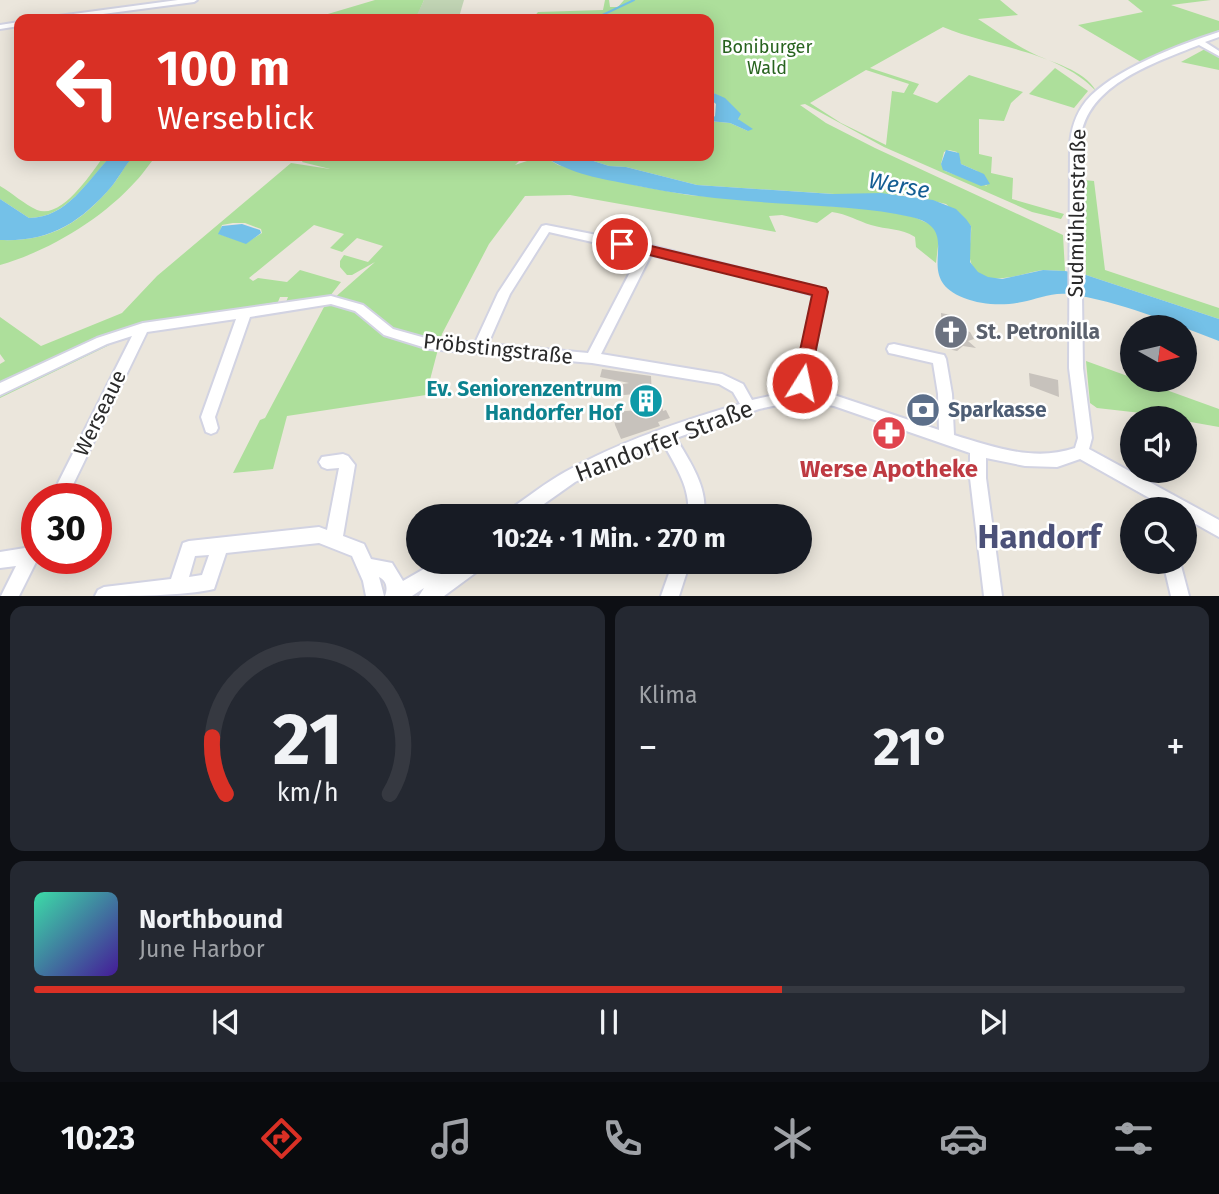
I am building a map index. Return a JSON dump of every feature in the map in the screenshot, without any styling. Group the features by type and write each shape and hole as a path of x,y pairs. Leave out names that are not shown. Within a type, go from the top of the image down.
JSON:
{"street":[{"path":"89,14 194,0"},
{"name":"Sudmühlenstraße","path":"1081,453 1085,438 1076,368 1075,138 1083,112 1098,94 1118,80 1219,34"},
{"path":"1201,43 1219,54"},
{"path":"480,347 504,293 546,228 820,292 802,383 803,395"},
{"path":"592,358 648,250"},
{"name":"Pröbstingstraße","path":"0,389 102,341 143,328 331,300 359,308 389,332 408,340 592,358 722,379 738,388 749,407"},
{"path":"211,428 208,417 245,312"},
{"name":"Werseaue","path":"66,483 143,328"},
{"path":"894,349 939,359 945,394 947,440"},
{"name":"Handorfer Straße","path":"539,504 570,477 604,459 749,407 803,395 839,402 978,450 1054,462 1073,458 1081,453"},
{"path":"667,436 697,494 699,504"},
{"path":"978,450 978,478 993,596"},
{"path":"1081,453 1152,497"},
{"path":"327,462 343,461 346,465 334,538"},
{"path":"1197,516 1219,529"},
{"path":"177,587 189,549 319,535 334,538 358,550 367,566 375,596"},
{"path":"104,596 208,583 220,546"},
{"path":"0,560 21,553"},
{"path":"367,566 386,569 395,582 396,595 432,574"},
{"path":"10,596 21,574"},
{"path":"428,596 460,574"},
{"path":"670,596 677,574"},
{"path":"1175,574 1180,596"}],"green space":[{"path":"375,0 424,0 418,14 328,14"},
{"path":"424,0 464,0 460,14 417,14"},
{"name":"Boniburger Wald","path":"605,0 609,0 610,7 618,7 624,0 1000,0 1018,15 978,19 1040,57 943,27 870,68 919,84 913,94 937,103 969,75 1023,92 1011,103 1004,121 979,119 979,154 992,157 991,173 1013,178 1012,199 1064,214 1061,219 1032,212 884,147 805,104 800,105 826,123 875,148 1063,235 1065,271 1043,270 1001,278 982,275 970,259 971,226 946,204 907,195 834,194 697,185 594,161 714,161 714,121 730,123 748,131 716,94 714,14 536,14 603,10","holes":["866,70 909,84 904,93 892,91 886,145 841,123 810,103","944,152 957,152 961,164 977,171 987,186 945,171 941,164"]},
{"path":"1128,0 1211,0 1171,5 1219,21 1219,30 1146,65 1078,25 1143,12"},
{"path":"1205,49 1219,58 1219,70 1181,62"},
{"path":"1048,60 1066,67 1091,83 1096,91 1080,77"},
{"path":"1055,68 1088,91 1074,108 1029,94"},
{"path":"100,161 107,161 85,187 54,212 29,218 0,199 0,186 27,205 47,211 66,202"},
{"path":"152,161 122,195 91,221 56,242 0,265 0,240 34,238 75,221 111,187 127,163"},
{"path":"519,161 515,165 527,161 551,161 639,186 688,195 880,210 914,217 934,226 939,238 936,263 916,247 915,237 910,234 832,212 817,223 782,215 769,216 776,232 570,195 525,196 489,244 442,334 426,395 287,416 273,469 233,473 324,307 375,262 352,275 347,275 340,267 340,261 344,255 368,262 383,246 357,238 342,252 330,248 344,234 314,225 249,278 253,281 258,278 287,282 300,270 341,282 330,296 286,302 288,297 280,297 278,302 159,321 0,398 0,364 5,361 0,354 0,317 41,346 122,313 157,276 291,163 330,169 302,162","holes":["233,223 245,223 261,229 262,233 246,243 219,234 222,225"]},
{"path":"1084,180 1094,181 1105,270 1219,308 1219,319 1086,275"},
{"path":"1086,361 1120,373 1120,392 1172,392 1219,409 1219,427 1197,423 1197,406 1120,406 1120,411 1097,408 1090,403"}],"water":[{"path":"714,93 725,98 741,114 738,119 753,129 748,131 730,123 714,121"},
{"path":"946,150 959,153 961,164 984,174 990,184 981,186 943,170 941,164"},
{"path":"106,161 130,161 100,199 63,228 34,238 0,240 0,199 29,218 54,212 75,196"},
{"path":"552,161 594,161 697,185 833,194 881,193 933,200 956,209 971,226 970,262 978,272 988,277 1002,279 1043,270 1086,275 1219,319 1219,341 1197,333 1197,315 1149,315 1068,294 1000,304 964,298 948,289 940,278 935,232 927,223 911,217 866,210 731,200 672,192 586,175"},
{"path":"242,224 260,230 261,233 246,244 218,234 222,226"}],"building":[{"name":"St. Petronilla","path":"941,313 956,316 958,328 970,332 974,339 968,341 976,348 963,346 957,351 948,349 937,339 937,333 942,331"},
{"name":"Ev. Seniorenzentrum Handorfer Hof","path":"602,369 651,376 652,397 656,405 662,405 663,411 666,410 670,418 658,422 660,426 621,439 613,412 639,410 636,394 600,397 599,388 629,383 600,377"},
{"path":"1029,373 1058,380 1059,397 1030,386"}],"waterway":[{"path":"605,14 634,0"}],"place":[{"name":"St. Petronilla","path":"951,332"},
{"name":"Ev. Seniorenzentrum Handorfer Hof","path":"646,401"},
{"name":"Sparkasse","path":"923,410"},
{"name":"Werse Apotheke","path":"889,433"}],"district":[{"name":"Handorf","path":"1039,537"}],"route":[{"path":"622,244 820,292 802,383"}],"water label":[{"name":"Werse","path":"899,185"}]}
